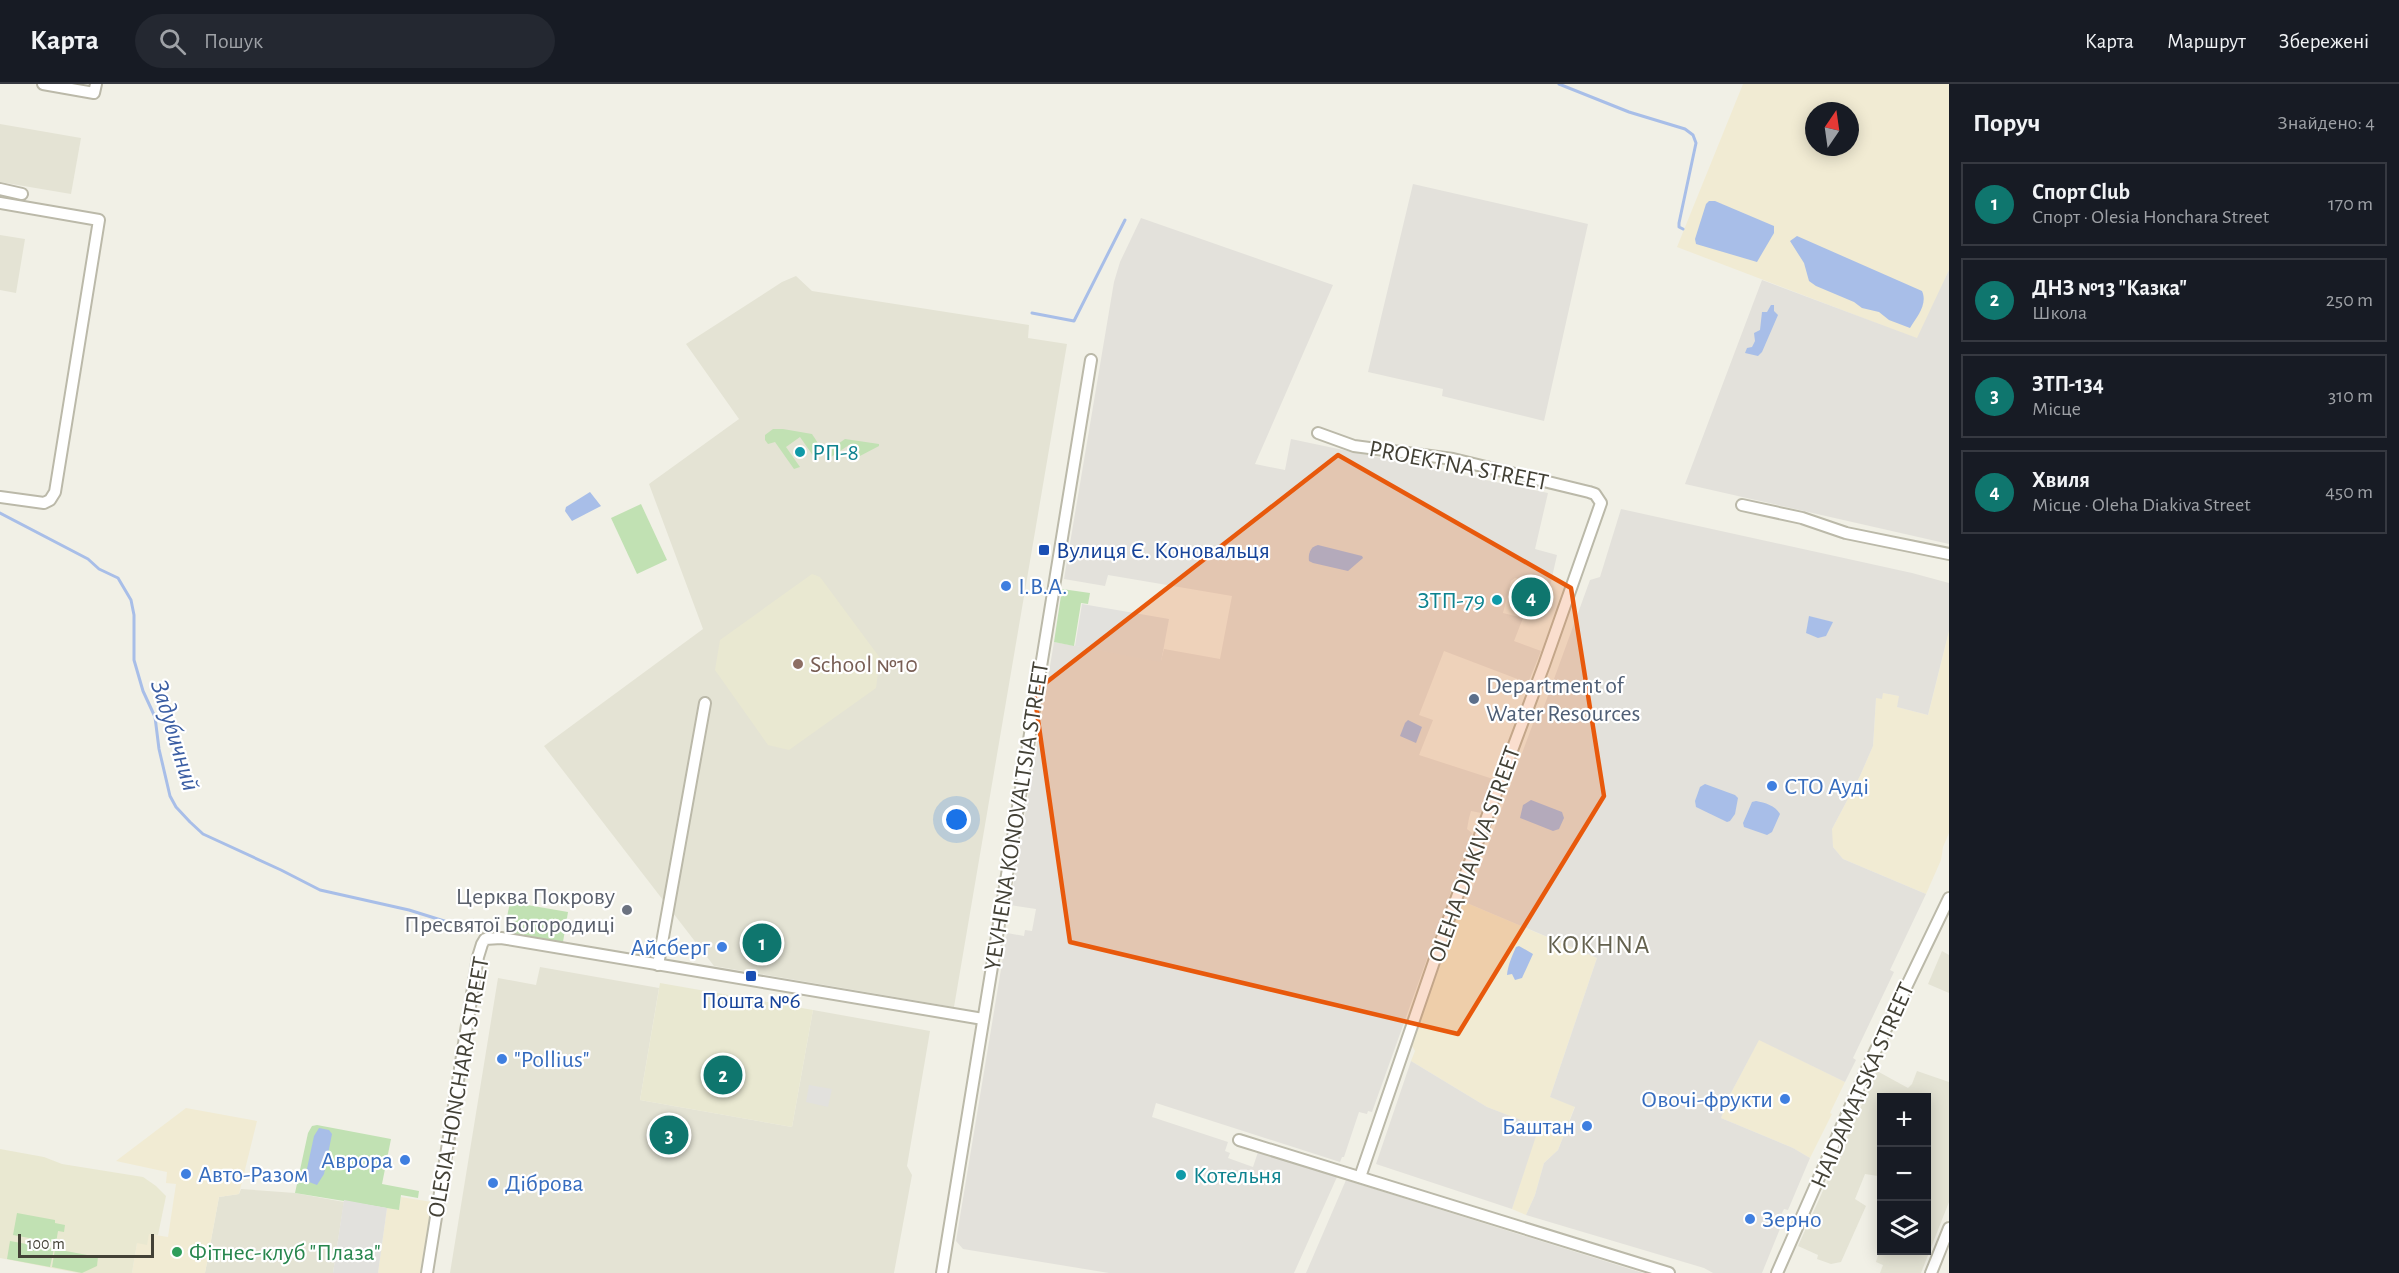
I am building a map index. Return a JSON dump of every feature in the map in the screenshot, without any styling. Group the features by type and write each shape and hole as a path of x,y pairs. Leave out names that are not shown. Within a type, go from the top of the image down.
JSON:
{"street":[{"path":"43,84 95,88"},
{"path":"0,189 22,194"},
{"path":"0,203 99,220 55,492 50,500 44,503 0,496"},
{"name":"YEVHENA KONOVALTSIA STREET","path":"942,1273 1091,360"},
{"name":"PROEKTNA STREET","path":"1318,433 1354,446 1453,459 1524,475 1589,492 1599,498"},
{"name":"OLEHA DIAKIVA STREET","path":"1360,1177 1448,921 1600,509 1599,498"},
{"path":"1742,505 1802,518 1846,533 1949,554"},
{"path":"658,965 705,703"},
{"name":"HAIDAMATSKA STREET","path":"1777,1273 1870,1062 1949,898"},
{"name":"OLESIA HONCHARA STREET","path":"427,1273 482,944 485,939 501,938 983,1019"},
{"path":"1239,1140 1669,1273"},
{"path":"1931,1273 1949,1228"}],"highlighted area":[{"path":"1338,455 1571,588 1604,796 1458,1034 1070,942 1034,692"}],"shaded area":[{"path":"1743,84 1949,84 1949,270 1918,339 1677,247"},
{"path":"0,124 81,138 71,194 0,182"},
{"path":"1413,184 1588,224 1544,421 1442,396 1443,389 1368,372"},
{"path":"1141,218 1333,285 1255,464 1285,470 1291,439 1548,493 1535,549 1557,555 1550,586 1515,578 1511,581 1503,613 1523,618 1514,641 1541,651 1528,683 1444,651 1419,715 1433,720 1419,755 1493,779 1481,813 1471,811 1467,829 1472,833 1372,1112 1368,1111 1367,1114 1359,1112 1344,1157 1340,1162 1156,1103 1152,1117 1228,1142 1225,1151 1230,1153 1228,1158 1253,1167 1258,1152 1337,1177 1294,1273 1109,1273 963,1249 956,1241 1007,933 1024,936 1025,930 1032,931 1036,909 1010,905 1054,642 1161,661 1164,649 1220,659 1232,596 1108,575 1105,586 1064,579 1114,282 1120,262"},
{"path":"0,235 25,239 16,293 0,290"},
{"path":"1949,270 1949,544 1685,484 1762,280 1917,338"},
{"path":"796,276 812,291 1029,325 1028,338 1067,344 954,1007 714,966 544,746 703,629 649,484 739,419 686,344 782,282"},
{"path":"1621,509 1949,583 1949,631 1928,715 1897,707 1899,696 1883,693 1882,699 1876,698 1873,746 1832,829 1833,847 1843,859 1926,894 1890,970 1894,972 1853,1058 1856,1060 1845,1082 1759,1040 1731,1093 1721,1118 1793,1148 1810,1158 1788,1210 1784,1209 1780,1217 1784,1219 1762,1273 1713,1273 1704,1268 1526,1215 1535,1195 1544,1163 1558,1150 1575,1107 1550,1097 1597,958 1467,903 1538,710 1542,712 1590,580 1600,577"},
{"name":"School №10","path":"812,574 820,577 880,658 876,688 789,750 768,745 715,670 720,640"},
{"path":"1082,604 1169,619 1161,662 1075,646"},
{"path":"1949,631 1949,833 1941,860 1926,894 1843,859 1833,847 1831,837 1832,829 1873,746 1876,697 1883,693 1900,696 1897,707 1928,715"},
{"path":"1462,901 1597,958 1550,1097 1575,1106 1558,1150 1544,1163 1535,1195 1526,1215 1512,1209 1538,1127 1487,1107 1411,1061 1415,1051 1412,1046"},
{"path":"1942,951 1949,955 1949,993 1928,984"},
{"path":"540,967 659,988 640,1100 792,1127 813,1010 930,1031 907,1166 912,1175 894,1273 450,1273 498,978 536,985"},
{"path":"660,983 813,1010 792,1127 640,1100"},
{"path":"1759,1039 1845,1082 1810,1158 1793,1148 1721,1118 1731,1093"},
{"path":"1411,1061 1487,1107 1539,1127 1512,1209 1376,1164"},
{"path":"1877,1071 1908,1088 1917,1071 1949,1082 1949,1202 1931,1248 1931,1093 1877,1093 1877,1176 1865,1174 1855,1199 1866,1206 1841,1262 1831,1264 1817,1259 1818,1255 1798,1246"},
{"path":"809,1085 832,1089 828,1107 806,1102"},
{"path":"186,1108 257,1121 239,1194 219,1197 205,1273 132,1273 137,1243 149,1234 168,1237 176,1184 166,1183 167,1172 116,1161"},
{"path":"0,1149 44,1157 62,1164 143,1177 156,1186 166,1196 158,1235 149,1234 147,1245 137,1243 132,1273 78,1273 0,1258"},
{"path":"1346,1180 1365,1186 1643,1273 1306,1273"},
{"path":"241,1189 295,1193 344,1202 333,1273 205,1273 219,1197 239,1194"},
{"path":"401,1197 432,1202 420,1273 378,1273 387,1208 399,1210"},
{"path":"344,1200 387,1208 378,1273 333,1273"},
{"path":"1878,1255 1928,1255 1921,1273 1880,1273 1883,1265 1876,1262"}],"green space":[{"path":"773,429 812,434 818,443 818,451 814,457 800,437 786,447 800,467 794,469 775,442 768,444 765,440 765,435"},
{"path":"845,439 879,444 879,446 858,457 849,445 831,457 832,448"},
{"path":"641,504 667,560 637,574 611,518"},
{"path":"1062,589 1090,593 1088,604 1081,603 1074,646 1054,642"},
{"path":"510,902 568,912 563,942 504,932"},
{"path":"312,1126 391,1139 382,1184 419,1191 418,1198 401,1195 399,1210 295,1193 308,1133"},
{"path":"17,1213 55,1220 55,1223 65,1225 64,1232 58,1231 56,1243 13,1235"},
{"path":"10,1241 54,1249 50,1267 7,1259"},
{"path":"55,1249 98,1257 97,1266 82,1273 52,1267"}],"water":[{"path":"1709,201 1715,201 1774,226 1774,233 1757,262 1696,244 1695,239"},
{"path":"1797,236 1922,291 1923,306 1910,328 1889,320 1879,312 1862,308 1809,281 1804,263 1790,241"},
{"path":"1771,305 1774,305 1774,311 1778,315 1762,352 1758,356 1745,353 1755,341 1754,333 1760,330 1762,312 1767,312"},
{"path":"590,492 601,506 572,521 565,511 566,507"},
{"path":"1318,545 1363,558 1348,571 1313,563 1309,561 1309,553 1313,547"},
{"path":"1809,616 1833,622 1826,636 1818,638 1806,633"},
{"path":"1408,720 1422,727 1416,743 1400,736"},
{"path":"1705,784 1738,798 1735,814 1730,821 1727,822 1696,807 1695,801 1700,787"},
{"path":"1531,800 1562,812 1564,818 1559,829 1553,831 1520,818 1523,805"},
{"path":"1752,802 1773,806 1780,814 1772,832 1767,835 1744,827 1743,823"},
{"path":"1519,946 1533,954 1522,978 1515,980 1512,974 1507,975 1513,954"},
{"path":"319,1128 329,1130 332,1134 324,1174 317,1185 305,1178 314,1136"}],"waterway":[{"path":"1559,84 1629,112 1685,129 1693,135 1696,143 1679,223 1679,227 1683,229"},
{"path":"1032,313 1074,321 1125,220"},
{"name":"Задубичний","path":"0,513 88,559 99,569 118,578 131,600 134,615 134,660 143,691 155,717 159,749 170,796 176,807 203,834 320,890 409,910 457,925"}],"place":[{"name":"РП-8","path":"800,452"},
{"name":"Вулиця Є. Коновальця","path":"1044,550"},
{"name":"І.В.А.","path":"1006,586"},
{"name":"Хвиля","path":"1531,597"},
{"name":"ЗТП-79","path":"1497,600"},
{"name":"School №10","path":"798,664"},
{"name":"Department of Water Resources","path":"1474,699"},
{"name":"СТО Ауді","path":"1772,786"},
{"name":"Церква Покрову Пресвятої Богородиці","path":"627,910"},
{"name":"Спорт Club","path":"762,943"},
{"name":"Айсберг","path":"722,947"},
{"name":"Пошта №6","path":"751,976"},
{"name":"\"Pollius\"","path":"502,1059"},
{"name":"ДНЗ №13 \"Казка\"","path":"723,1075"},
{"name":"Овочі-фрукти","path":"1785,1099"},
{"name":"Баштан","path":"1587,1126"},
{"name":"ЗТП-134","path":"669,1135"},
{"name":"Аврора","path":"405,1160"},
{"name":"Авто-Разом","path":"186,1174"},
{"name":"Котельня","path":"1181,1175"},
{"name":"Діброва","path":"493,1183"},
{"name":"Зерно","path":"1750,1219"},
{"name":"Фітнес-клуб \"Плаза\"","path":"177,1252"}],"district":[{"name":"KOKHNA","path":"1599,944"}]}
